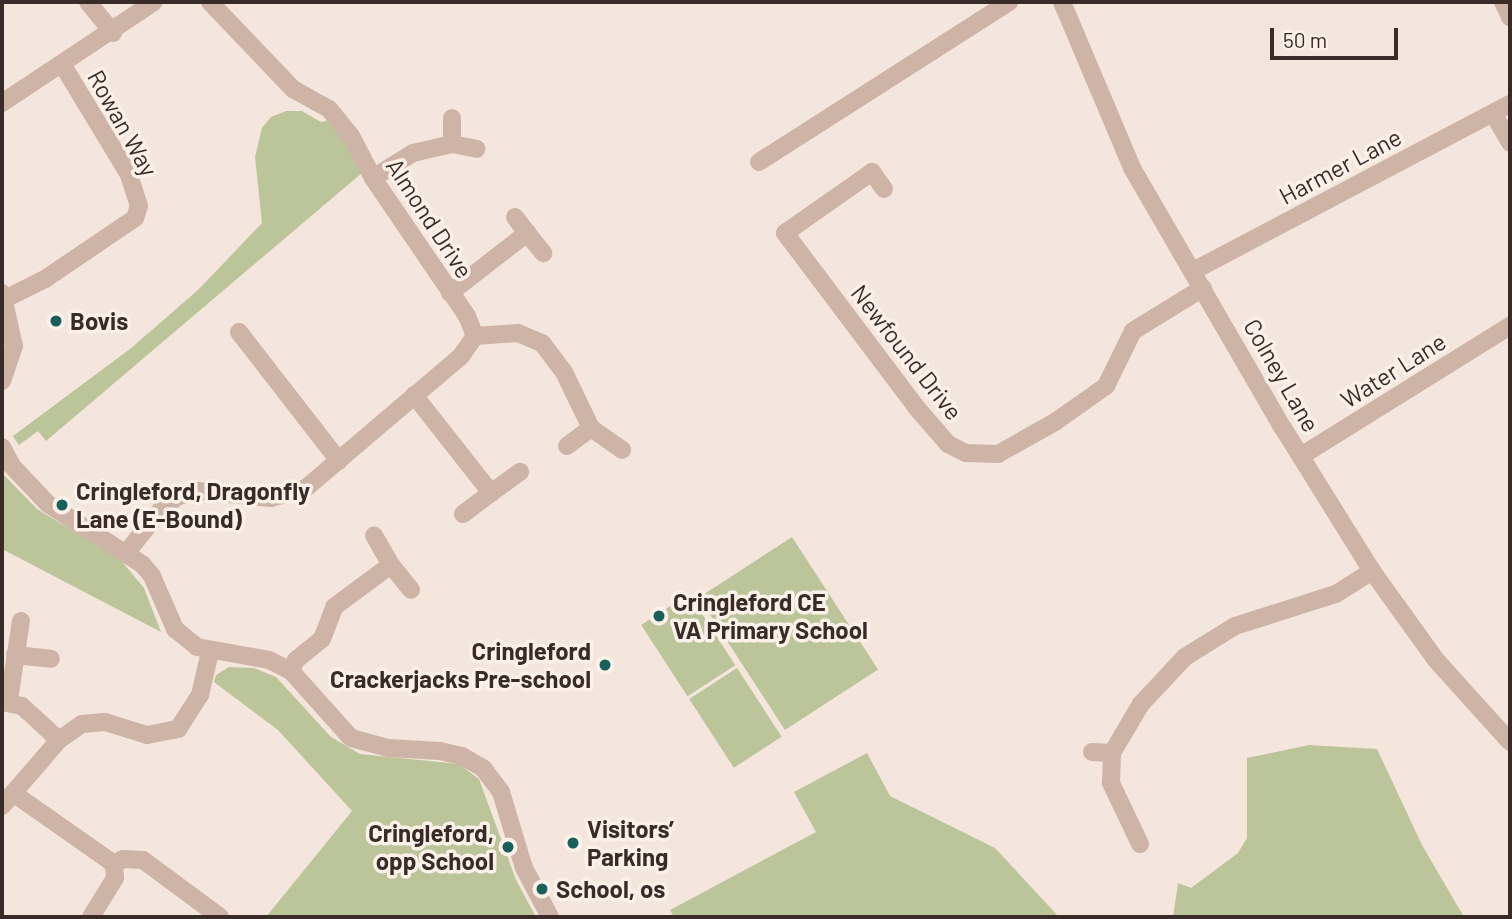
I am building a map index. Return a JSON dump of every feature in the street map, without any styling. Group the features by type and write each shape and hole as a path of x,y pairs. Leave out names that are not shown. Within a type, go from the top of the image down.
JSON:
{"street":[{"path":"88,2 113,33"},
{"path":"2,103 113,33 155,2"},
{"name":"Almond Drive","path":"209,2 293,89 333,113 351,136 373,178 450,293 475,336"},
{"path":"759,162 1009,2"},
{"name":"Colney Lane","path":"1062,2 1132,168 1301,456 1372,571 1436,660 1510,742"},
{"path":"1503,2 1510,17"},
{"name":"Rowan Way","path":"3,296 45,279 135,218 139,206 128,173 62,64"},
{"name":"Harmer Lane","path":"1193,271 1510,104"},
{"path":"1493,113 1510,142"},
{"path":"452,118 452,144"},
{"path":"373,178 413,153 452,144 477,149"},
{"name":"Newfound Drive","path":"884,189 872,172 785,233 916,407 948,444 966,453 998,454 1015,447 1106,386 1119,367 1133,331 1203,288"},
{"path":"515,217 543,253"},
{"path":"450,293 527,233"},
{"path":"2,381 14,346 3,296"},
{"name":"Water Lane","path":"1301,456 1510,326"},
{"path":"239,332 340,461"},
{"path":"127,552 163,507 179,496 197,491 284,497 340,461 460,356 475,336 518,333 542,343 564,372 591,428 622,450"},
{"path":"414,395 491,493"},
{"path":"567,446 591,428"},
{"path":"2,447 12,466 48,503 127,552 152,576 175,629 210,652 261,658 291,671 351,738 389,748 451,753 483,768 500,792 524,868 550,917"},
{"path":"463,514 520,472"},
{"path":"374,535 391,565 411,590"},
{"path":"291,671 296,660 322,639 334,607 391,565"},
{"path":"1140,844 1111,783 1112,752 1141,704 1185,657 1235,626 1336,594 1372,571"},
{"path":"21,621 5,701 22,706 59,740"},
{"path":"114,864 7,799 59,740 82,724 94,721 147,735 178,729 200,695 210,652"},
{"path":"15,655 51,659"},
{"path":"1092,752 1112,752"},
{"path":"114,864 123,859 143,860 220,917"},
{"path":"91,917 114,878 114,864"}],"green space":[{"path":"286,111 302,111 321,122 330,120 369,167 46,441 38,431 19,445 13,436 130,349 198,290 262,223 255,157 262,128 271,117"},
{"path":"2,473 37,509 119,558 144,588 161,632 2,549"},
{"path":"792,537 878,670 785,730 699,597"},
{"path":"689,594 735,665 687,696 641,625"},
{"path":"229,667 254,668 276,677 331,737 360,754 459,764 479,779 516,880 536,917 266,917 352,811 278,730 214,682 216,675"},
{"path":"737,668 782,737 734,768 689,699"},
{"path":"1309,745 1377,749 1422,845 1464,917 1173,917 1178,883 1191,888 1238,853 1247,838 1247,758"},
{"path":"867,753 890,796 995,848 1059,917 674,917 670,910 816,832 794,792"}],"place":[{"name":"Bovis","path":"56,321"},
{"name":"Cringleford, Dragonfly Lane (E-Bound)","path":"62,505"},
{"name":"Cringleford CE VA Primary School","path":"659,616"},
{"name":"Cringleford Crackerjacks Pre-school","path":"605,665"},
{"name":"Visitors’ Parking","path":"573,843"},
{"name":"Cringleford, opp School","path":"508,847"},
{"name":"School, os","path":"542,889"}]}
